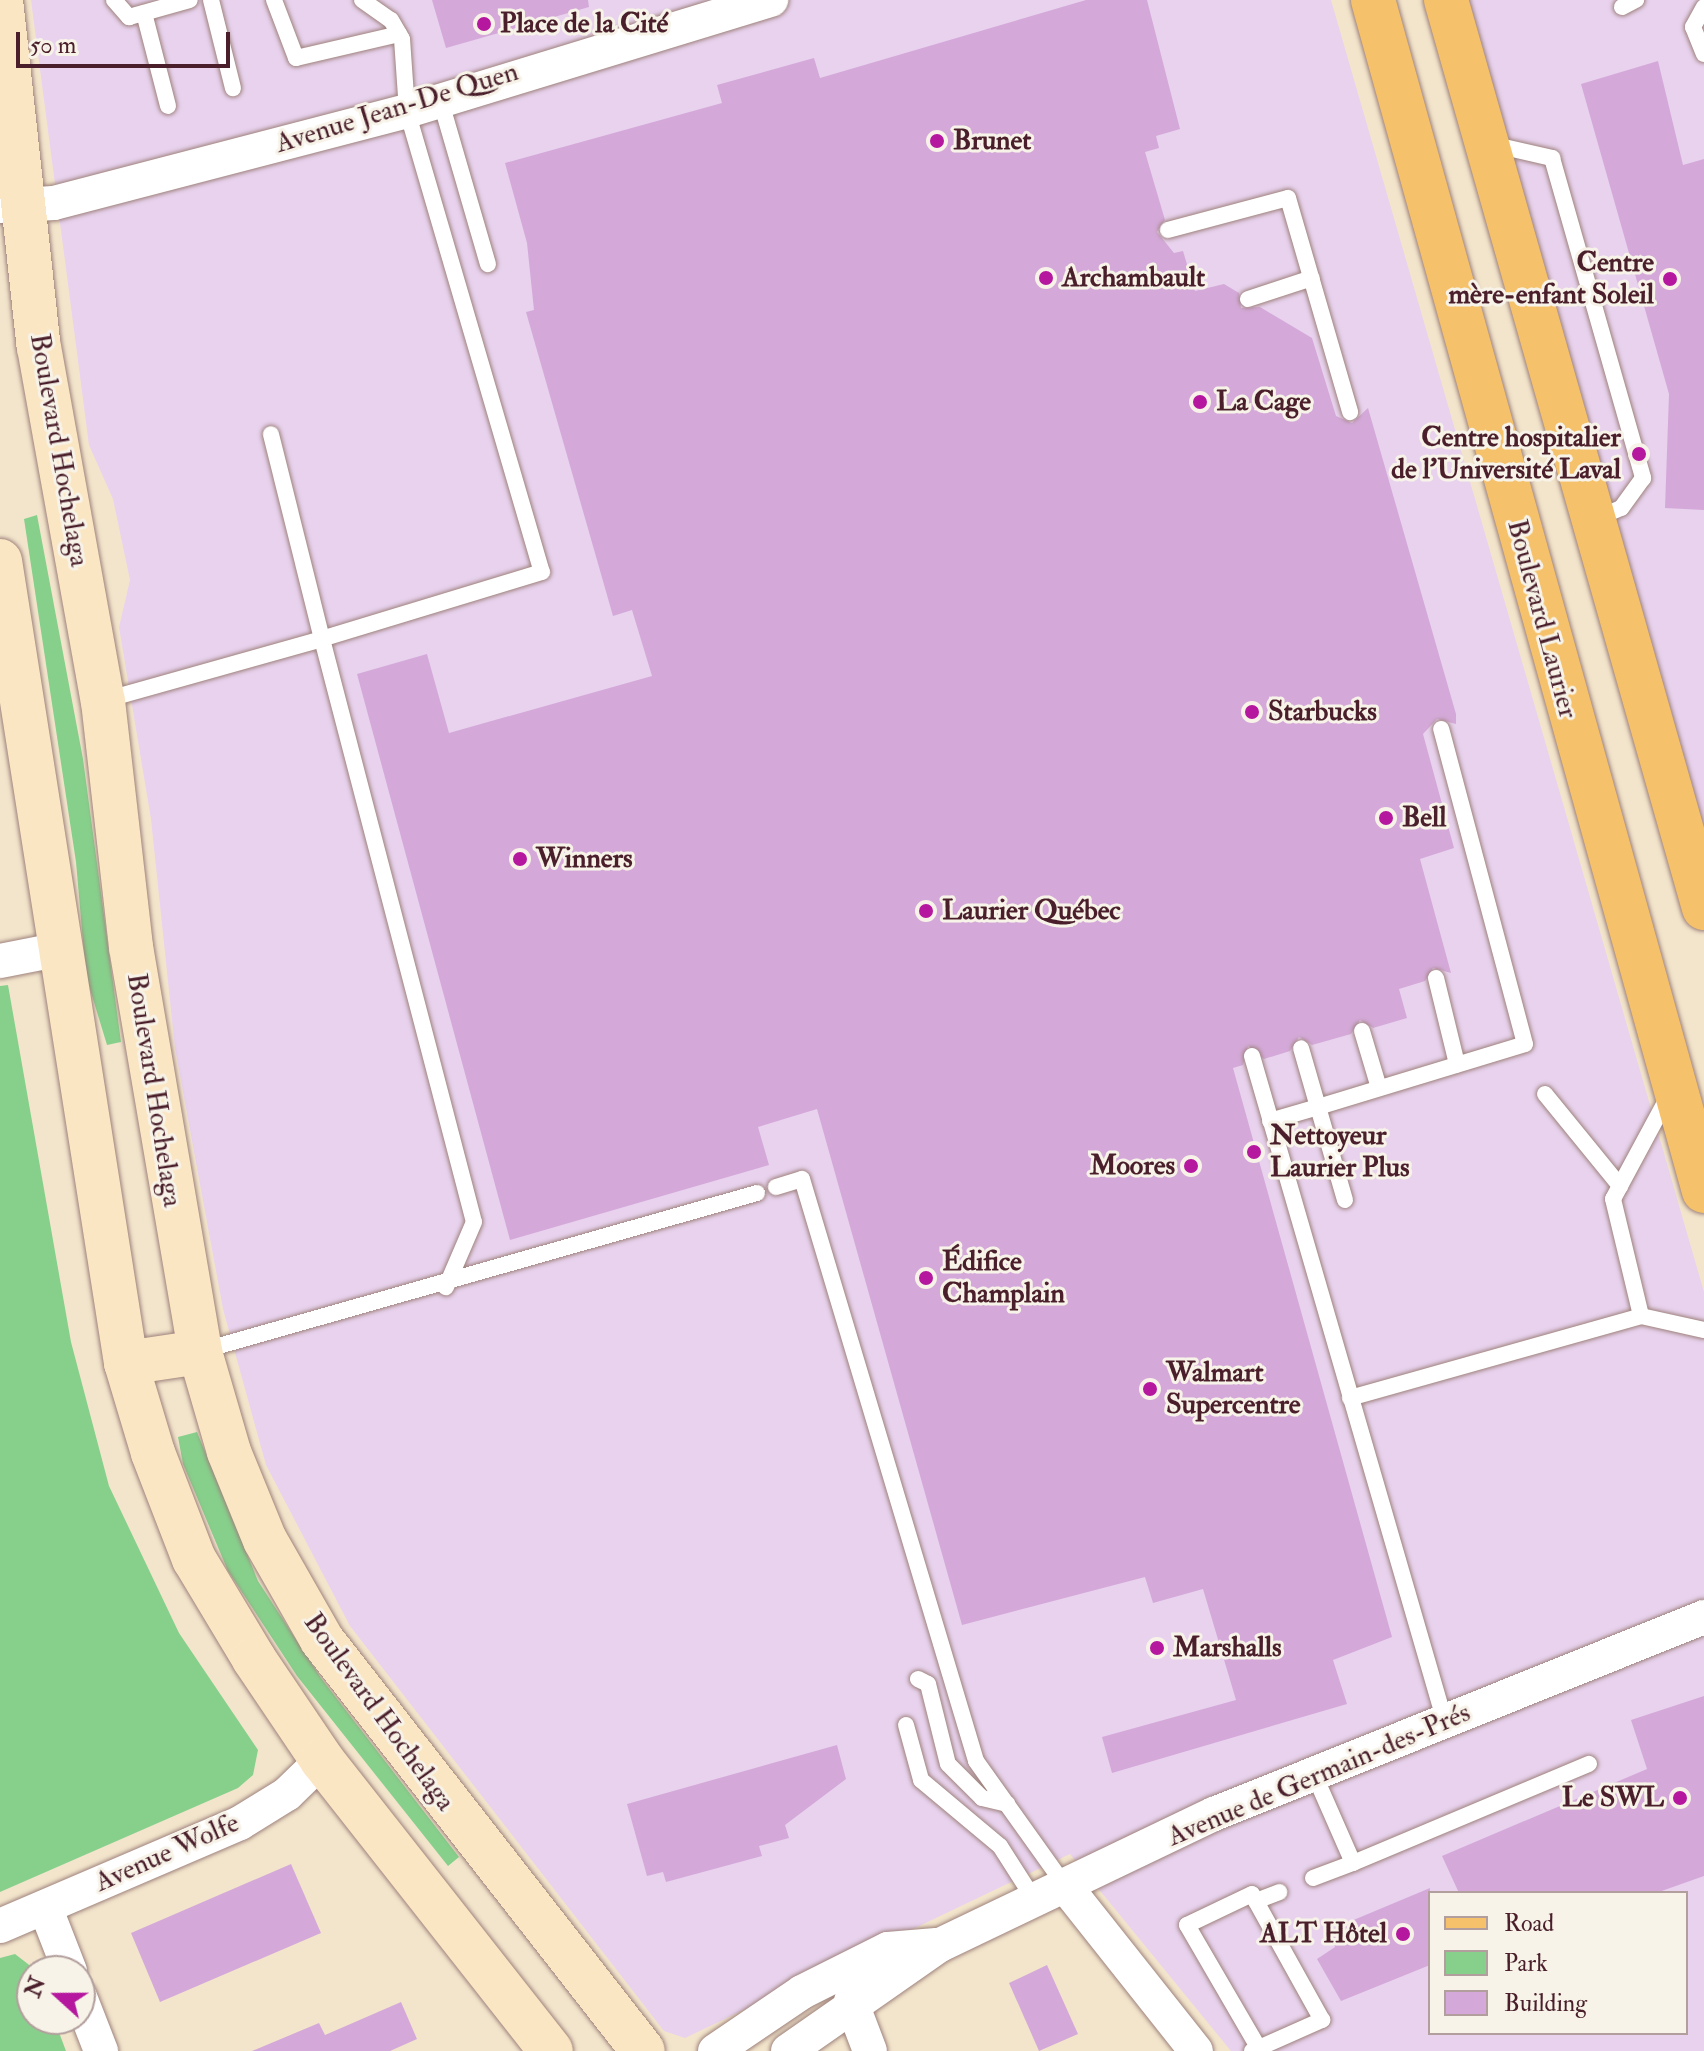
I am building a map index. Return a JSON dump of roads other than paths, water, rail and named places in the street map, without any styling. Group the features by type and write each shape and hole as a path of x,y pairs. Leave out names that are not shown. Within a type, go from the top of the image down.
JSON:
{"main road":[{"name":"Boulevard Hochelaga","path":"1,0 11,206 103,701 131,947 200,1352 229,1452 304,1613 643,2051"},
{"name":"Boulevard Laurier","path":"1373,0 1671,1090 1704,1191"},
{"path":"1446,0 1704,908"},
{"path":"0,561 38,776 56,950 126,1363 194,1559 322,1760 551,2051"},
{"path":"126,1363 200,1352"}],"street":[{"name":"Avenue Jean-De Quen","path":"11,206 407,111 771,0"},
{"path":"0,961 56,950"},
{"name":"Avenue de Germain-des-Prés","path":"788,2051 851,2001 940,1945 1314,1774 1704,1617"},
{"name":"Avenue Wolfe","path":"0,1926 240,1823 287,1794 322,1760"},
{"path":"1051,1894 1196,2051"},
{"path":"45,1907 64,1955"},
{"name":"Avenue de Germain-des-Prés","path":"715,2051 802,1992 888,1949 940,1945"},
{"path":"851,2001 870,2051"}],"lane":[{"path":"114,0 129,17 190,0"},
{"path":"211,0 233,88"},
{"path":"274,0 296,58 399,34"},
{"path":"103,701 542,572 407,111 399,34 362,0"},
{"path":"1704,7 1693,27 1704,54"},
{"path":"144,13 168,106"},
{"path":"440,99 488,264"},
{"path":"1487,143 1552,158 1643,478 1621,508 1593,520"},
{"path":"1168,230 1288,198 1350,412"},
{"path":"1248,299 1312,278"},
{"path":"271,434 474,1222 446,1287"},
{"path":"1270,1121 1525,1044 1441,729"},
{"path":"1436,978 1457,1064"},
{"path":"1362,1031 1379,1088"},
{"path":"1301,1048 1345,1200"},
{"path":"1252,1056 1445,1722"},
{"path":"1641,1316 1613,1199 1671,1090"},
{"path":"1545,1094 1620,1186"},
{"path":"776,1187 802,1179 976,1761 1007,1804 1051,1894"},
{"path":"200,1352 446,1287 757,1193"},
{"path":"1350,1398 1641,1316 1704,1330"},
{"path":"918,1679 928,1684 948,1764 982,1798 1007,1804"},
{"path":"906,1725 921,1780 1000,1846 1051,1894"},
{"path":"1313,1878 1589,1764"},
{"path":"1314,1774 1353,1863"},
{"path":"1256,1901 1279,1892"},
{"path":"1252,1894 1322,2020 1255,2049 1187,1925 1252,1894"}],"place":[{"name":"Place de la Cité","path":"484,24"},
{"name":"Brunet","path":"937,141"},
{"name":"Archambault","path":"1046,278"},
{"name":"Centre mère-enfant Soleil","path":"1670,279"},
{"name":"La Cage","path":"1200,402"},
{"name":"Centre hospitalier de l'Université Laval","path":"1639,454"},
{"name":"Starbucks","path":"1252,712"},
{"name":"Bell","path":"1386,818"},
{"name":"Winners","path":"520,859"},
{"name":"Laurier Québec","path":"926,911"},
{"name":"Nettoyeur Laurier Plus","path":"1254,1152"},
{"name":"Moores","path":"1191,1166"},
{"name":"Édifice Champlain","path":"926,1278"},
{"name":"Walmart Supercentre","path":"1150,1389"},
{"name":"Marshalls","path":"1157,1648"},
{"name":"Le SWL","path":"1680,1798"},
{"name":"ALT Hôtel","path":"1403,1934"}]}
